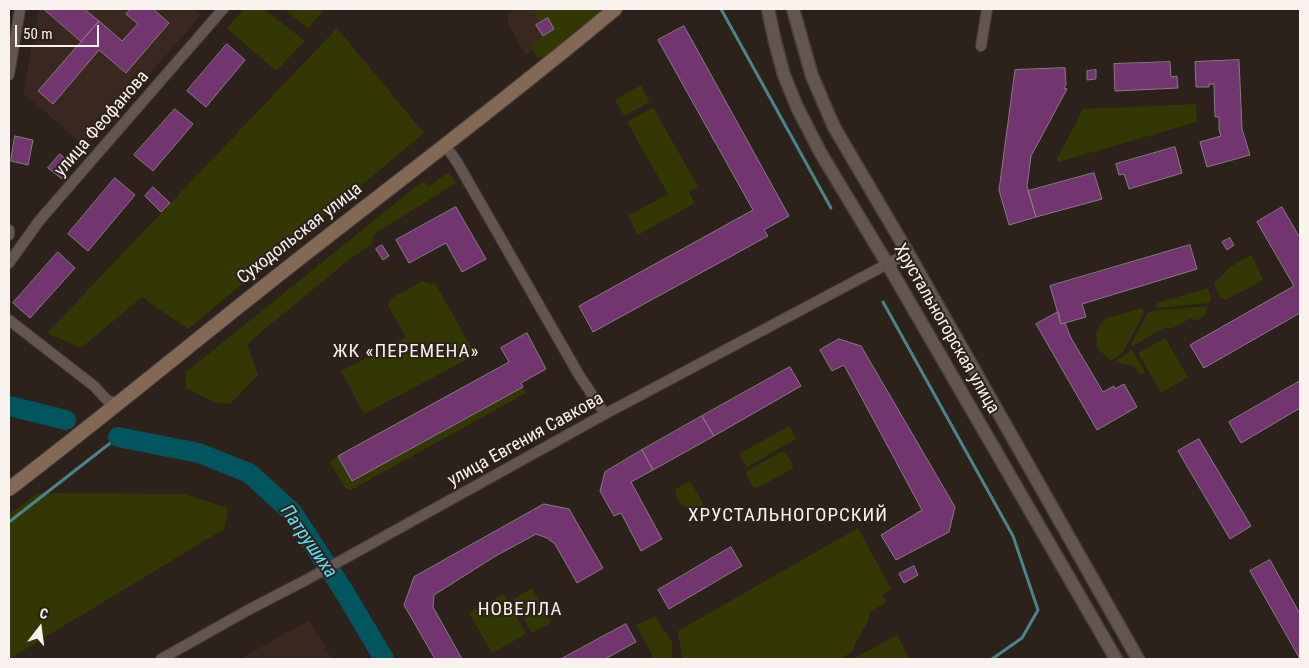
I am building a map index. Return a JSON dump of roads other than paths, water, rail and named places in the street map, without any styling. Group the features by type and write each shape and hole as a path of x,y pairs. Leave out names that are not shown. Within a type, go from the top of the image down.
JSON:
{"main road":[{"name":"Суходольская улица","path":"14,485 615,9"}],"street":[{"path":"9,75 20,9"},
{"name":"улица Феофанова","path":"9,263 39,222 223,9"},
{"name":"Хрустальногорская улица","path":"768,9 784,75 796,107 820,152 888,264 1116,659"},
{"name":"Хрустальногорская улица","path":"793,9 812,76 834,127 908,253 1138,659"},
{"path":"981,46 987,9"},
{"path":"445,145 457,162 579,375 605,414"},
{"path":"9,230 9,235"},
{"name":"улица Евгения Савкова","path":"161,659 605,414 908,253"},
{"path":"9,320 94,386 107,400 118,404"},
{"path":"1052,547 1062,550 1068,537"},
{"path":"1102,637 1103,631 1108,626 1121,630"}],"waterway":[{"path":"721,9 831,208"},
{"path":"883,302 1013,536 1038,610 1022,638 992,659"},
{"name":"Патрушиха","path":"9,406 66,420"},
{"path":"9,522 118,437"},
{"name":"Патрушиха","path":"118,437 199,453 249,473 292,512 345,593 384,659"}],"district":[{"name":"ЖК «ПЕРЕМЕНА»","path":"406,352"},
{"name":"ХРУСТАЛЬНОГОРСКИЙ","path":"788,516"},
{"name":"НОВЕЛЛА","path":"520,610"}]}
